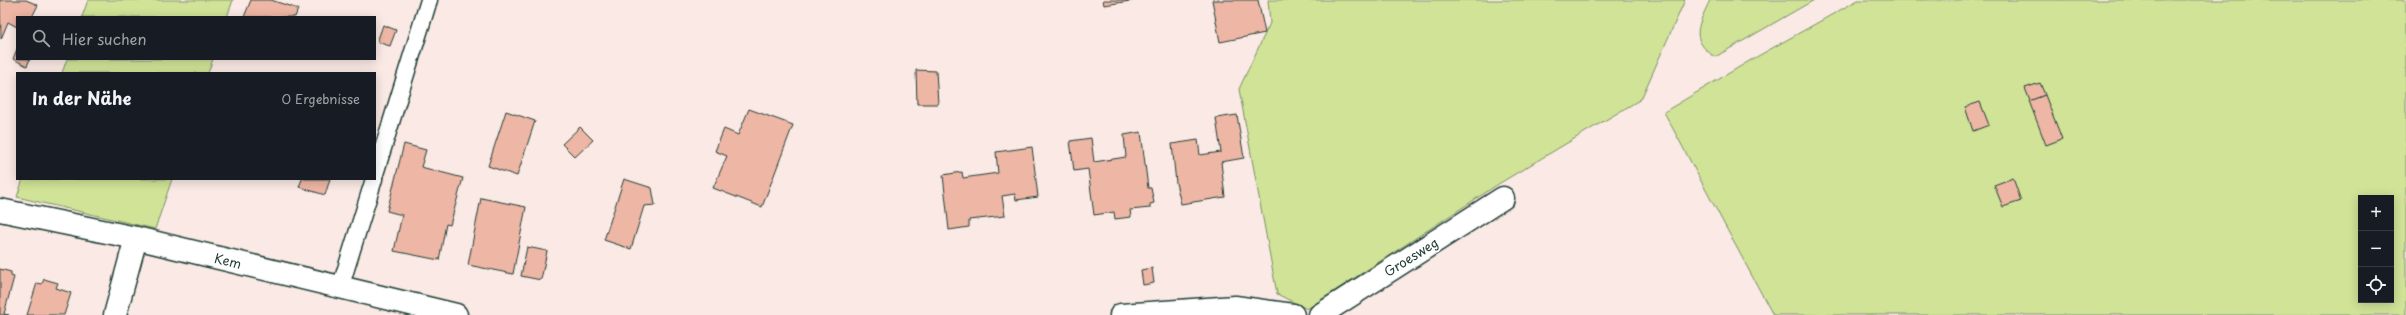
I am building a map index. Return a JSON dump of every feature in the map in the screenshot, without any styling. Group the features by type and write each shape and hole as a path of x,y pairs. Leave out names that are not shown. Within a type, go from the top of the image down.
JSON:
{"street":[{"name":"Groesweg","path":"1320,315 1503,198"},
{"name":"Kem","path":"0,210 136,238 456,315"},
{"path":"115,315 136,238"},
{"path":"1121,315 1235,307 1293,315"}],"lane":[{"path":"376,171 429,0"},
{"path":"340,288 374,180"}],"green space":[{"path":"88,0 233,0 227,16 82,16"},
{"path":"1268,0 1685,0 1641,99 1500,183 1307,309 1277,294 1239,89 1270,23"},
{"path":"1710,0 1814,0 1715,57 1701,44 1698,31 1702,16"},
{"path":"1858,0 2406,0 2406,315 1773,315 1664,112 1751,60"},
{"path":"67,60 213,60 208,72 62,72"},
{"path":"23,180 172,180 155,229 17,197"}],"building":[{"path":"0,0 26,0 38,5 32,16 16,16 16,26 8,22 1,39"},
{"path":"251,0 271,0 298,9 295,16 244,16"},
{"path":"1103,0 1137,0 1104,5"},
{"path":"1212,0 1258,0 1265,33 1220,42"},
{"path":"383,25 396,30 390,46 377,42"},
{"path":"16,52 16,60 30,60 27,66 13,59"},
{"path":"916,70 936,71 938,104 917,104"},
{"path":"2040,83 2045,95 2030,101 2025,88"},
{"path":"2045,95 2062,139 2046,145 2029,101"},
{"path":"1980,102 1989,125 1973,131 1965,107"},
{"path":"749,109 793,125 762,207 713,188 727,156 715,151 724,129 738,135"},
{"path":"506,111 535,121 517,176 488,166"},
{"path":"1237,115 1244,158 1221,162 1225,197 1181,204 1176,183 1172,144 1198,140 1200,155 1221,152 1216,118"},
{"path":"580,127 593,140 575,157 562,144"},
{"path":"1141,132 1148,188 1151,188 1154,203 1150,204 1150,208 1130,210 1131,217 1115,219 1114,212 1094,215 1088,169 1074,171 1070,141 1091,138 1094,162 1126,157 1124,135"},
{"path":"404,144 426,150 421,167 463,178 450,225 446,224 439,260 394,251 402,215 387,211"},
{"path":"1032,147 1038,197 1016,200 1015,194 1002,196 1005,216 969,220 969,227 949,230 943,175 962,172 963,178 998,173 996,152"},
{"path":"2013,178 2021,201 2003,207 1994,185"},
{"path":"624,179 652,188 655,205 644,206 631,249 604,240"},
{"path":"302,180 330,180 325,195 299,187"},
{"path":"481,198 526,207 513,274 468,265"},
{"path":"527,247 547,251 541,280 521,276"},
{"path":"1152,268 1154,283 1143,285 1141,270"},
{"path":"0,269 11,272 11,276 14,277 4,314 9,315 0,315"},
{"path":"44,279 58,283 56,288 71,293 64,315 27,315 37,283 42,284"}]}
